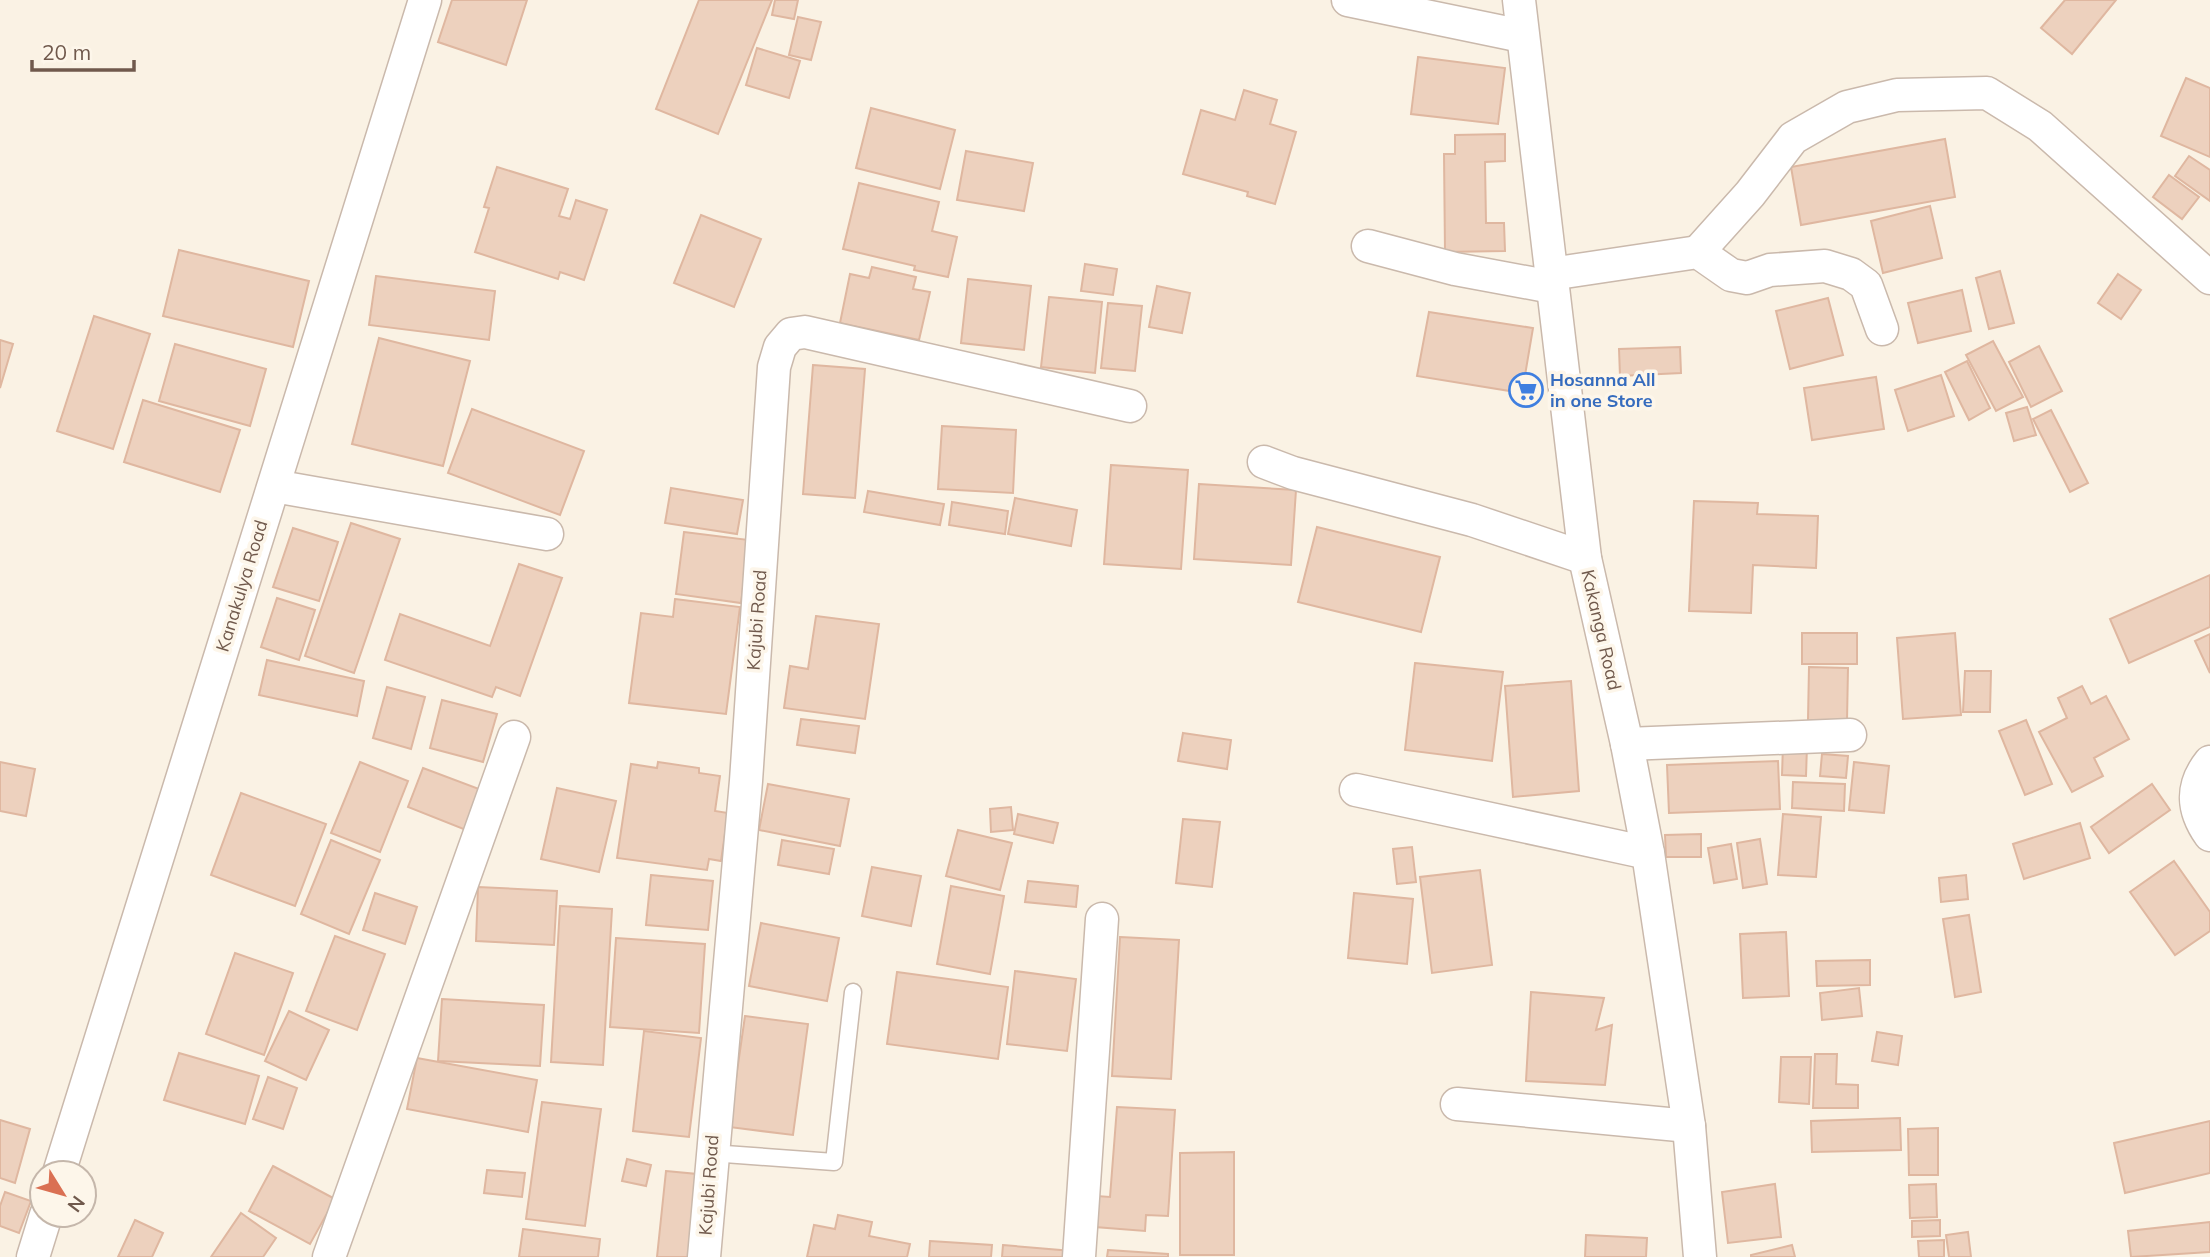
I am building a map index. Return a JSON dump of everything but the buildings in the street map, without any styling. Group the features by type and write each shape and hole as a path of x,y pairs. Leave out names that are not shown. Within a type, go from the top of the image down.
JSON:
{"street":[{"path":"1348,0 1522,36"},
{"name":"Kakanga Road","path":"1519,0 1585,558 1627,744 1648,853 1689,1126 1700,1257"},
{"name":"Kanakulya Road","path":"63,1159 274,486 417,3"},
{"path":"1367,246 1455,269 1551,280 1698,253 1750,194 1793,138 1847,107 1897,95 1987,93 2040,126 2210,278"},
{"path":"1698,253 1731,275 1747,278 1770,270 1825,266 1851,274 1866,285 1882,329"},
{"name":"Kajubi Road","path":"704,1257 711,1153 746,781 774,367 780,347 791,334 805,332 1130,406"},
{"path":"1264,462 1293,473 1472,520 1585,558"},
{"path":"274,486 547,534"},
{"path":"1627,744 1850,735"},
{"path":"329,1257 514,737"},
{"path":"2210,762 2195,796 2198,817 2210,835"},
{"path":"1356,790 1648,853"},
{"path":"1079,1257 1102,919"},
{"path":"1457,1104 1689,1126"},
{"path":"33,1257 42,1229"}],"lane":[{"path":"711,1153 834,1162 853,992"}],"place":[{"name":"Hosanna All in one Store","path":"1526,390"}]}
